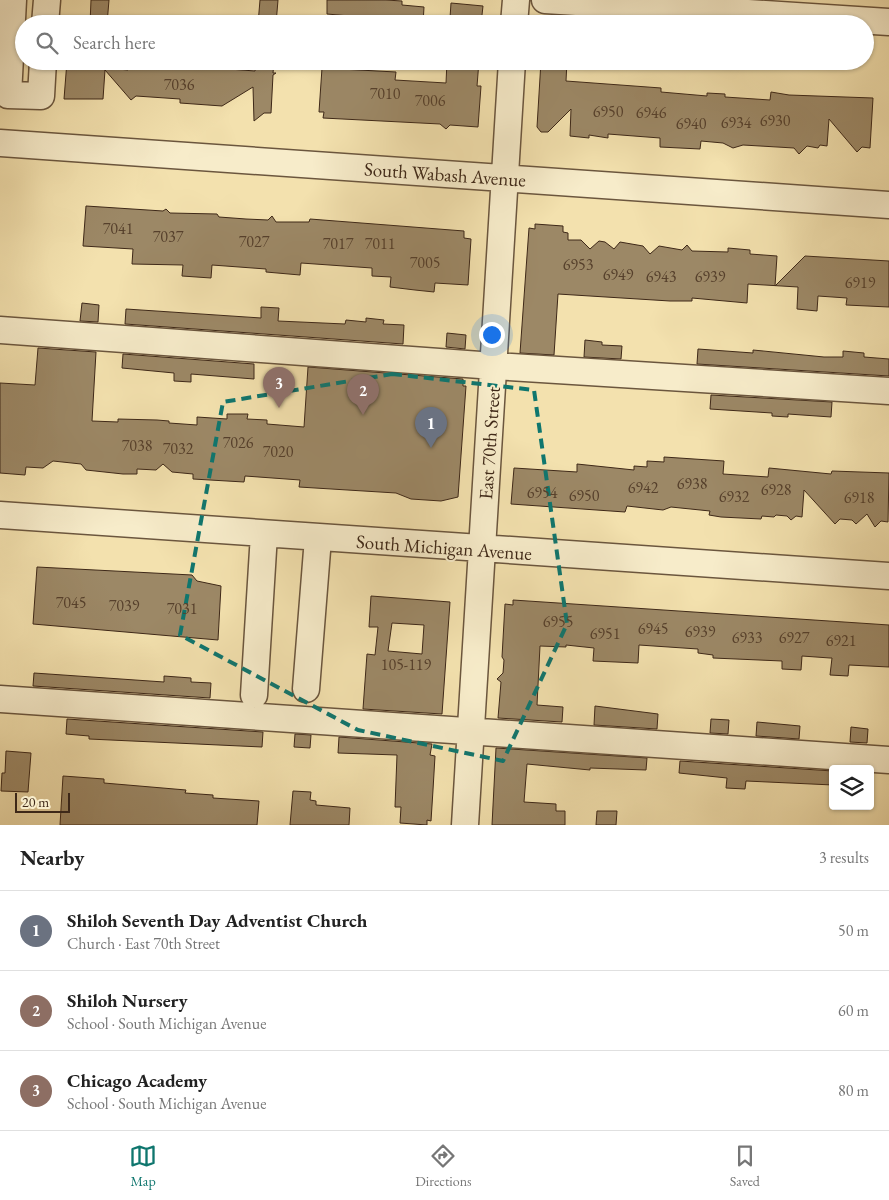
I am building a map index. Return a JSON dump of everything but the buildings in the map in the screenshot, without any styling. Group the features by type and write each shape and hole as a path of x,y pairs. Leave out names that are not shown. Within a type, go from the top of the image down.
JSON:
{"street":[{"path":"13,0 8,95 41,96 42,70"},
{"path":"46,15 47,0"},
{"path":"515,15 516,0"},
{"path":"545,0 780,15"},
{"path":"874,21 889,22"},
{"name":"East 70th Street","path":"465,825 512,70"},
{"name":"South Wabash Avenue","path":"0,143 889,205"},
{"path":"0,330 494,366 889,391"},
{"name":"South Michigan Avenue","path":"0,515 889,576"},
{"path":"254,695 264,534"},
{"path":"306,689 318,538"},
{"path":"0,699 889,760"}],"highlighted area":[{"path":"392,374 534,390 567,624 503,761 358,730 180,635 223,402"}],"place":[{"name":"Chicago Academy","path":"279,408"},
{"name":"Shiloh Nursery","path":"363,415"},
{"name":"Shiloh Seventh Day Adventist Church","path":"431,448"}]}
